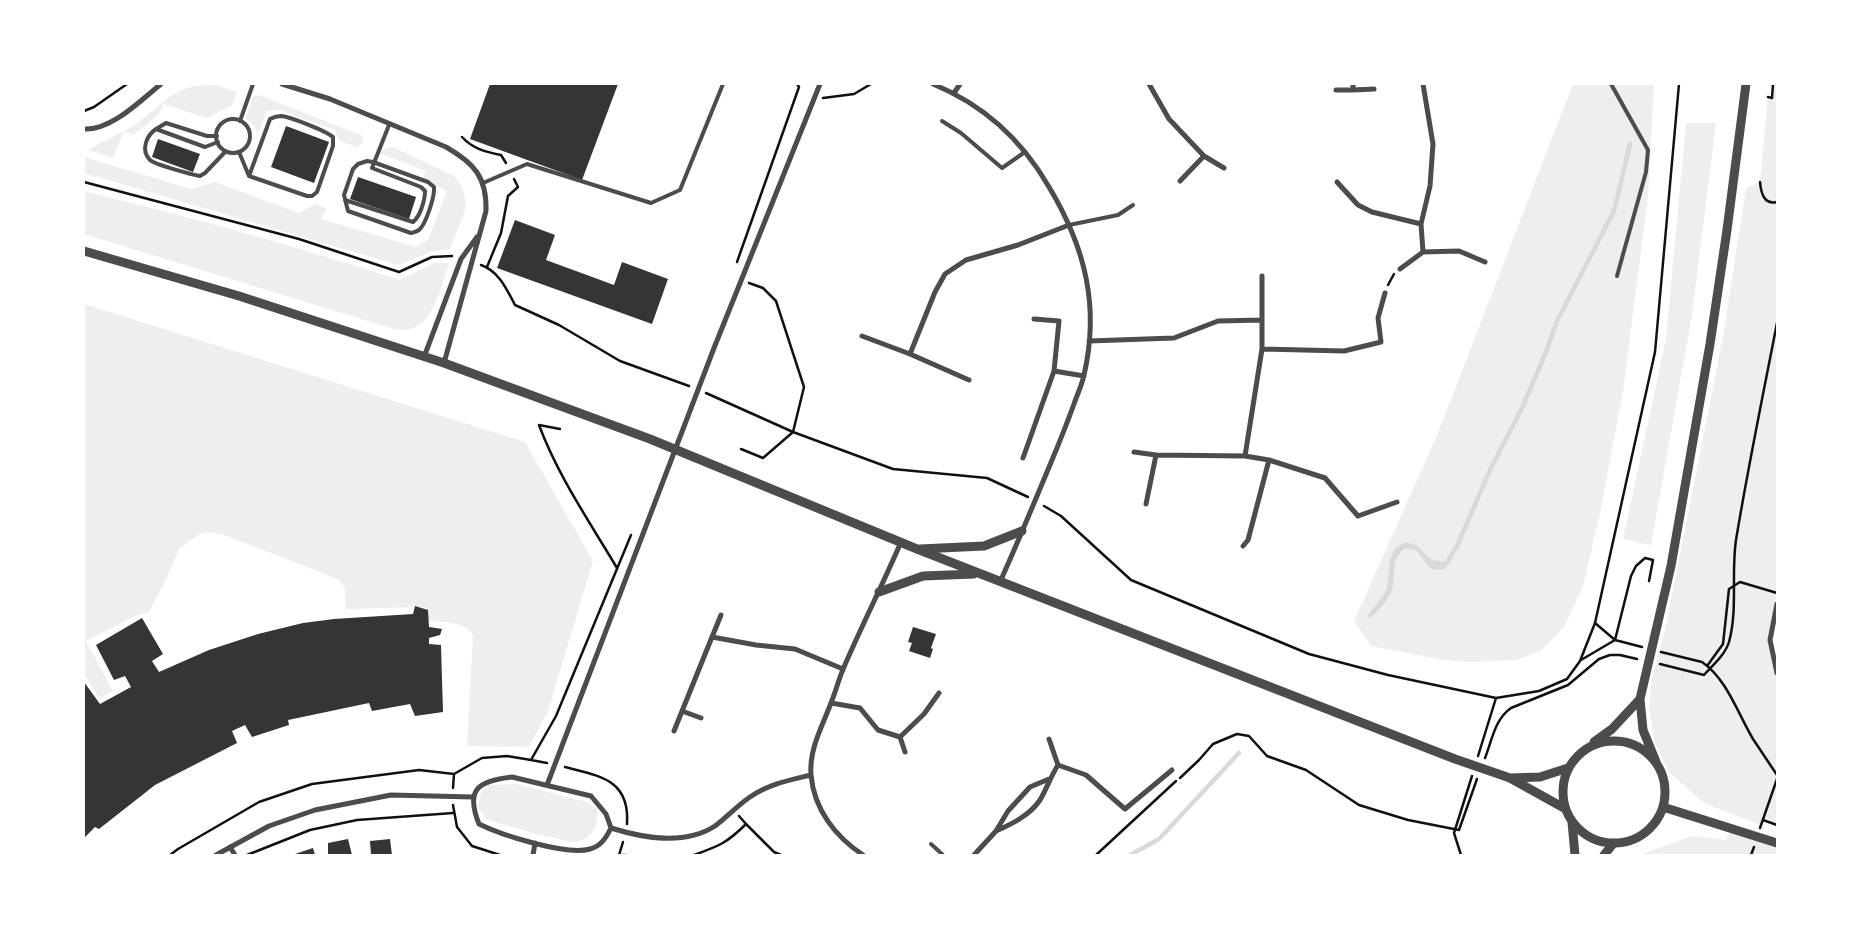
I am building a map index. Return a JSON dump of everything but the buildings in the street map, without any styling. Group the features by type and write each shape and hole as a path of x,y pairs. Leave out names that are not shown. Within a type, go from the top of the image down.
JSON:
{"street":[{"path":"84,129 102,127 115,120 161,84"},
{"path":"282,84 330,99 446,147 463,157 476,170 483,183 487,197 486,211 444,364"},
{"path":"547,785 714,348 820,84"},
{"path":"933,84 954,92 986,114 1026,151 1050,188 1069,225 1084,266 1090,305 1089,341 1084,376 1036,500 1000,582"},
{"path":"954,92 960,84"},
{"path":"1160,84 1151,86 1169,119 1204,156 1224,168"},
{"path":"1353,84 1353,90"},
{"path":"1423,84 1433,144 1430,186 1421,224 1423,252"},
{"path":"1640,699 1612,729 1584,750 1568,768 1563,781 1564,808 1572,822 1583,834 1597,841 1613,844 1630,841 1644,834 1656,822 1663,807 1666,791 1663,776 1643,730 1640,699 1671,566 1710,344 1746,84"},
{"path":"1336,90 1374,90"},
{"path":"1180,181 1204,156"},
{"path":"1337,182 1358,205 1372,212 1421,224"},
{"path":"910,354 935,292 946,274 966,260 1018,246 1069,225"},
{"path":"424,357 461,259 479,234"},
{"path":"84,251 239,296 424,357 650,439 979,574 1455,759 1510,778 1564,808"},
{"path":"1400,269 1423,252 1459,251 1485,262"},
{"path":"1245,456 1262,349 1262,276"},
{"path":"1262,349 1344,351 1381,342 1378,318 1384,293"},
{"path":"1023,458 1054,371 1059,321 1034,319"},
{"path":"1089,341 1174,338 1218,321 1261,320"},
{"path":"862,336 910,354 969,380"},
{"path":"1054,371 1084,376"},
{"path":"1134,452 1156,455 1245,456 1269,460 1326,478 1358,516 1397,502"},
{"path":"1146,504 1156,455"},
{"path":"1243,546 1248,540 1269,460"},
{"path":"917,549 984,546 1022,531"},
{"path":"863,855 852,848 830,827 816,798 811,775 812,752 843,669 901,542"},
{"path":"879,592 923,576 979,574"},
{"path":"1777,604 1770,640 1777,673"},
{"path":"674,731 721,615"},
{"path":"712,637 756,645 794,649 843,669"},
{"path":"900,737 924,714 939,693"},
{"path":"831,703 860,708 878,730 900,737"},
{"path":"682,711 701,718"},
{"path":"900,737 905,752"},
{"path":"996,831 1018,821 1039,800 1058,765 1050,739"},
{"path":"1584,750 1598,742 1614,740 1630,743 1645,750 1656,762"},
{"path":"1058,765 1086,776 1125,809 1172,770"},
{"path":"1510,778 1540,777 1568,768"},
{"path":"611,828 635,835 656,838 688,836 713,827 751,796 777,783 811,775"},
{"path":"512,777 591,796 606,814 611,828 602,843 589,850 572,850 535,843 494,832 479,824 474,810 473,797 479,787 494,779 512,777"},
{"path":"974,855 996,831 1008,811 1030,787 1049,779"},
{"path":"216,855 269,826 314,810 391,795 452,798 473,797"},
{"path":"1663,807 1776,843"},
{"path":"1572,822 1575,855"},
{"path":"532,855 535,843"},
{"path":"1604,855 1613,844"},
{"path":"230,847 235,855"}],"lane":[{"path":"240,121 253,84"},
{"path":"483,183 527,164 651,204 680,190 723,84"},
{"path":"1611,84 1648,150 1646,172 1617,276"},
{"path":"239,152 249,176 307,196 312,196 317,192 333,146 333,137 328,133 282,116 275,116 270,119 249,176"},
{"path":"234,119 240,121 248,128 250,134 248,145 239,152 226,151 218,142 217,136 220,126 224,122 234,119"},
{"path":"942,121 961,133 1002,168 1026,151"},
{"path":"217,136 208,136 166,123 150,133 145,146 146,153 150,160 200,176 226,151"},
{"path":"345,200 413,222 417,219 425,196 425,191 422,187 372,168 389,124"},
{"path":"156,129 205,147 218,142"},
{"path":"367,161 373,162 428,182 434,187 435,194 422,226 418,231 411,233 348,211 344,195 353,169 358,164 367,161"},
{"path":"1069,225 1118,215 1133,205"},
{"path":"931,844 943,855"}],"path":[{"path":"84,111 94,107 127,84"},
{"path":"741,449 763,458 793,432 804,387 776,302 762,288 731,277 798,85 814,96 829,98 854,94 871,84"},
{"path":"700,391 793,432 893,469 987,478 1036,500 1061,516 1131,580 1309,654 1388,675 1496,698 1539,691 1567,679 1580,661 1595,623 1655,352 1679,84"},
{"path":"1768,97 1772,98 1772,84"},
{"path":"462,137 480,150 502,155 518,187 508,196 501,233 487,267 505,284 514,305 559,325 620,361 692,387"},
{"path":"84,182 299,239 400,272 432,257 450,255 461,259"},
{"path":"1760,182 1761,193 1767,201 1777,202"},
{"path":"1384,293 1393,276 1400,269"},
{"path":"560,429 539,425 561,476 617,568"},
{"path":"170,855 259,802 312,784 419,770 454,774 482,758 507,756 531,760 556,716 625,550"},
{"path":"1580,661 1615,640 1631,576 1636,566 1645,558 1653,560 1649,582"},
{"path":"1707,666 1722,644 1729,589 1740,582 1777,593"},
{"path":"1595,623 1615,640 1642,647"},
{"path":"1660,652 1702,662 1707,666 1721,682 1753,740 1777,775"},
{"path":"1096,855 1199,760 1213,744 1236,734 1249,736 1267,756 1306,770 1359,805 1408,820 1455,829"},
{"path":"454,774 452,798 453,813 457,827 472,846 500,855"},
{"path":"1760,828 1777,780"},
{"path":"734,810 774,852 781,855"},
{"path":"247,855 310,830 348,822 453,813"},
{"path":"1763,820 1777,826"},
{"path":"694,855 723,844 746,824"},
{"path":"1751,855 1754,846"},
{"path":"619,855 626,855"}],"shaded area":[{"path":"213,84 237,92 232,105 207,118 163,104 159,114 134,135 124,131 136,124 170,96 188,88"},
{"path":"1573,84 1654,85 1648,196 1623,391 1600,513 1583,586 1564,627 1541,651 1515,660 1471,662 1445,660 1371,646 1354,621 1438,433"},
{"path":"1773,84 1777,84 1777,604 1770,640 1777,673 1777,824 1764,817 1761,825 1704,803 1669,772 1654,740 1649,706 1651,682 1665,630 1723,337 1746,188 1760,182 1768,97 1772,98"},
{"path":"259,95 363,136 362,143 357,147 340,141 335,130 279,110 267,111 257,135 254,125 246,119 252,97"},
{"path":"1686,123 1716,123 1692,314 1651,545 1623,539 1666,339"},
{"path":"124,131 113,158 88,150 100,144"},
{"path":"388,147 395,148 454,176 462,187 466,201 465,211 450,249 431,252 398,265 84,173 84,157 191,189 215,182 299,213 316,204 327,208 321,219 416,247 428,240 447,191 423,179 426,171 379,153"},
{"path":"84,191 243,232 400,280 433,263 449,263 430,313 416,327 406,330 394,329 84,234"},
{"path":"84,304 525,442 593,561 548,711 529,747 467,746 473,634 469,630 458,624 428,621 425,607 346,609 345,588 338,579 227,536 210,532 199,534 179,549 149,612 135,616 86,641 113,691 99,698 84,674"},
{"path":"1404,543 1414,544 1431,559 1447,563 1446,568 1439,570 1430,567 1419,553 1406,548 1397,557 1395,562 1390,594 1382,606 1370,618 1367,616 1385,593 1391,557 1394,551"},
{"path":"515,784 587,802 597,808 596,826 586,839 569,842 486,819 478,807 481,793 489,785"},
{"path":"1731,828 1777,843 1777,855 1639,855 1693,836 1726,840"}],"waterway":[{"path":"1447,563 1458,544 1490,470 1523,406 1556,323 1614,211 1630,144"},
{"path":"1130,855 1159,839 1239,753"}]}
